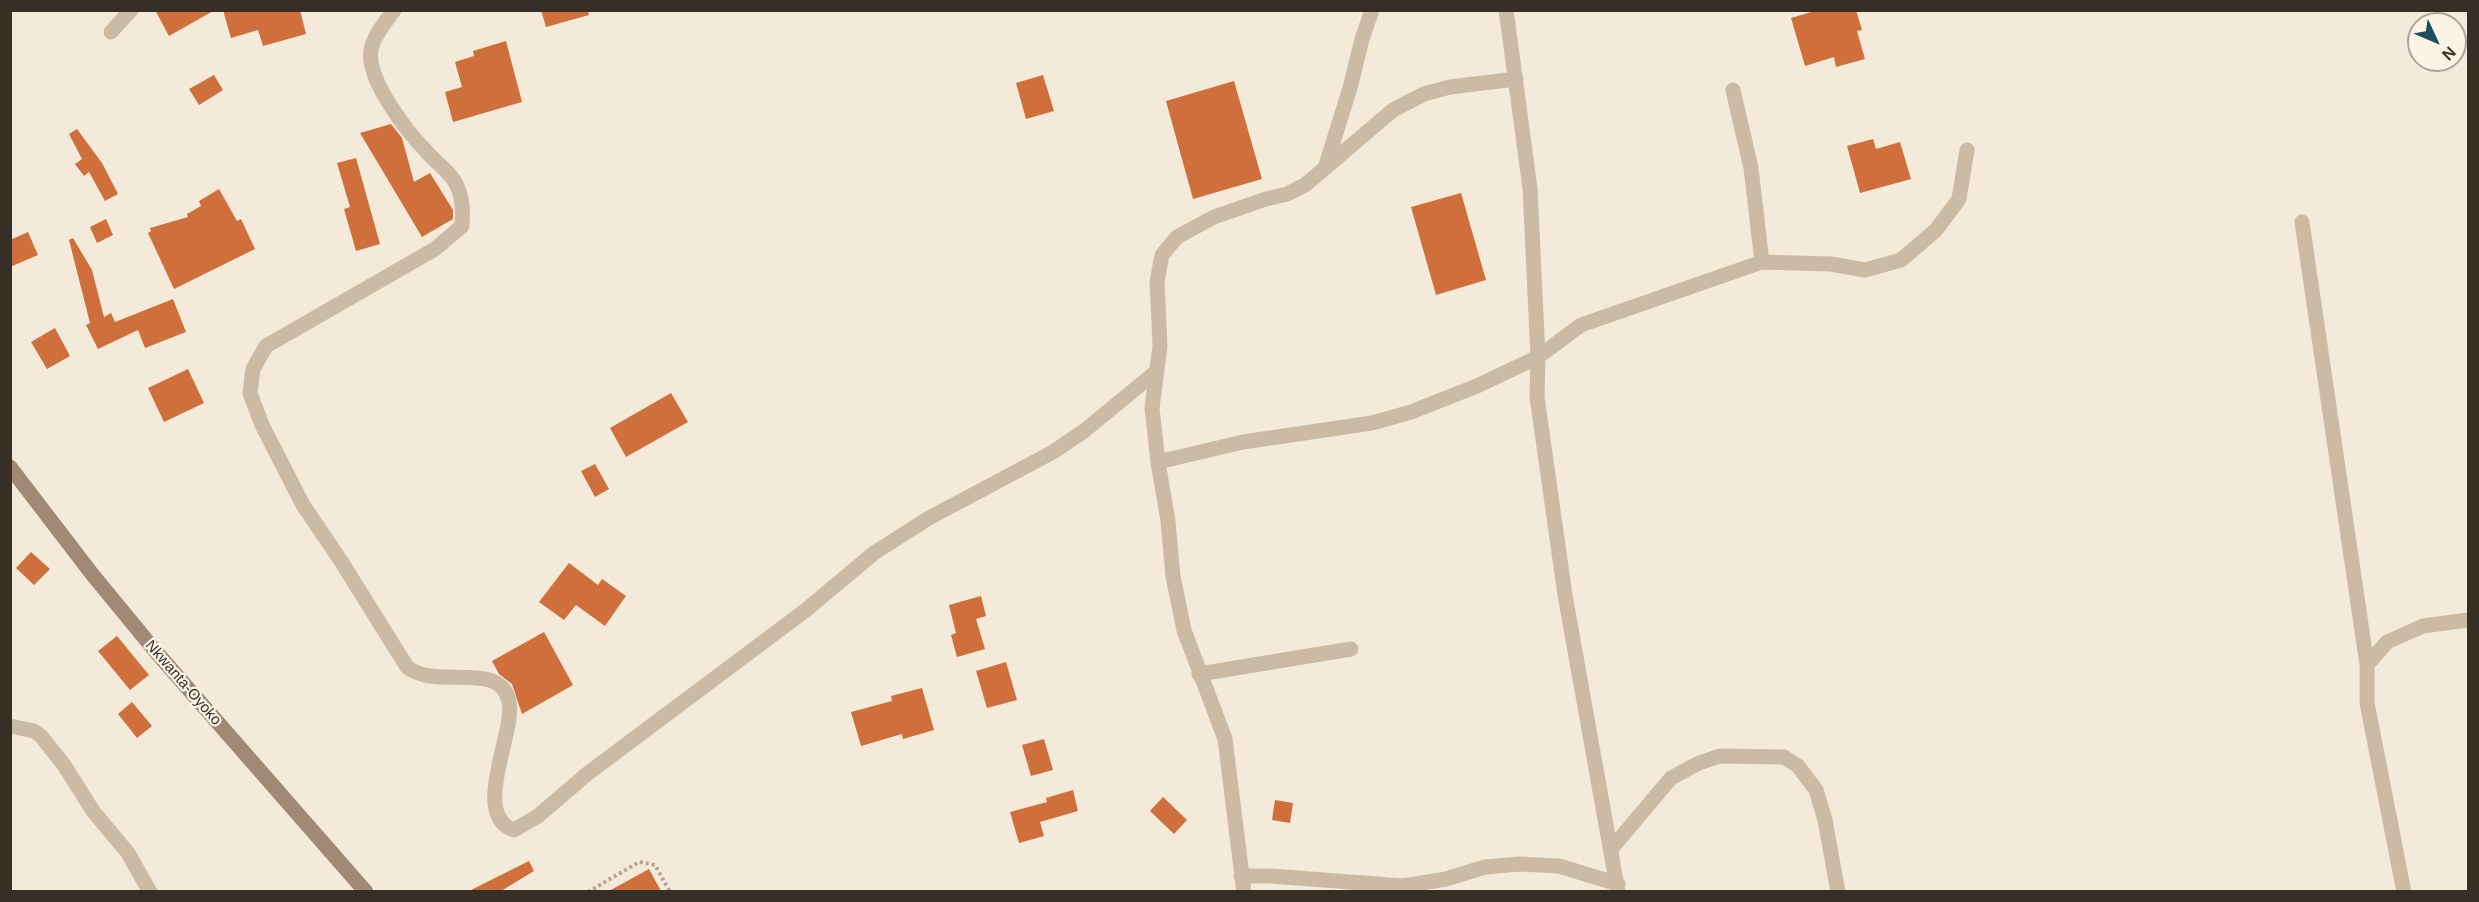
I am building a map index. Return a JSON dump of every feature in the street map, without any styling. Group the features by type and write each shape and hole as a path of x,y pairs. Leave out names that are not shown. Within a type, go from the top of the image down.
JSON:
{"street":[{"path":"111,32 131,10"},
{"path":"394,10 373,42 370,52 372,65 398,117 426,152 455,181 464,207 462,226 435,249 266,346 253,369 250,393 262,425 303,505 341,561 407,668 416,674 428,677 478,677 494,680 502,688 509,700 509,717 497,773 495,795 500,820 509,828 514,830 522,827 538,816 587,774 806,610 874,553 929,518 1053,452 1084,431 1157,371"},
{"path":"1325,168 1372,10"},
{"path":"1506,10 1516,79 1530,188 1538,357 1537,397 1562,572 1618,888 1559,866 1520,864 1485,867 1446,879 1403,886 1271,876 1243,884 1225,739 1184,630 1173,576 1168,521 1158,462 1152,408 1160,346 1157,282 1162,255 1177,237 1214,217 1287,194 1305,185 1393,110 1424,94 1450,87 1516,79"},
{"path":"1733,90 1751,168 1762,262"},
{"path":"1158,462 1243,442 1372,423 1411,412 1477,386 1538,357 1581,325 1762,262 1831,264 1865,270 1901,260 1936,230 1959,199 1967,150"},
{"path":"2302,222 2367,665 2367,703 2404,891"},
{"name":"Nkwanta-Oyoko","path":"10,467 92,574 157,653 366,891"},
{"path":"2367,665 2387,642 2423,626 2469,620"},
{"path":"1199,674 1351,650"},
{"path":"10,726 34,731 41,736 93,810 128,853 150,891"},
{"path":"1612,848 1671,778 1699,763 1720,756 1784,757 1798,766 1816,789 1825,820 1838,891"}],"path":[{"path":"588,891 639,862 655,865 670,891"}],"building":[{"path":"155,10 215,10 169,36"},
{"path":"223,10 300,10 306,34 263,46 258,30 231,38"},
{"path":"541,10 588,10 589,15 546,27"},
{"path":"1818,10 1856,10 1862,30 1857,31 1865,59 1836,67 1834,57 1805,66 1791,18"},
{"path":"506,41 522,102 453,122 445,92 462,87 455,62 474,56 473,51"},
{"path":"214,75 223,90 199,105 189,89"},
{"path":"1043,75 1054,111 1026,119 1016,83"},
{"path":"1234,81 1262,179 1193,199 1166,101"},
{"path":"391,124 402,138 414,182 430,173 453,210 453,219 422,237 360,133"},
{"path":"77,129 102,163 118,194 105,201 89,172 84,176 75,164 82,159 69,134"},
{"path":"1873,139 1876,149 1900,142 1911,179 1860,193 1847,146"},
{"path":"356,158 380,244 356,251 344,209 350,207 337,163"},
{"path":"219,189 237,221 241,219 255,249 174,289 148,233 151,231 150,228 188,217 187,214 201,206 199,201"},
{"path":"1461,193 1486,280 1436,295 1411,207"},
{"path":"106,219 113,235 97,243 90,227"},
{"path":"28,232 38,255 10,267 10,240"},
{"path":"73,238 92,270 104,317 111,313 115,322 173,299 186,332 145,348 138,330 98,349 86,325 90,323 69,240"},
{"path":"55,328 70,356 47,369 31,342"},
{"path":"188,369 204,403 164,422 148,388"},
{"path":"671,393 688,422 626,457 610,428"},
{"path":"595,464 609,489 595,497 581,471"},
{"path":"31,552 50,569 34,585 16,568"},
{"path":"569,563 598,585 602,579 626,596 605,626 576,605 564,620 539,602"},
{"path":"981,596 986,616 976,619 985,649 957,657 951,635 956,633 949,605"},
{"path":"544,632 573,685 522,714 512,684 499,674 492,661"},
{"path":"117,636 149,675 130,690 98,651"},
{"path":"1006,662 1017,700 987,708 976,671"},
{"path":"922,688 934,730 903,739 902,734 861,746 851,712 892,701 891,696"},
{"path":"132,702 152,726 137,738 118,714"},
{"path":"1044,739 1053,770 1031,776 1022,745"},
{"path":"1073,790 1078,811 1040,822 1044,836 1019,843 1010,812 1047,802 1046,798"},
{"path":"1163,797 1187,820 1174,834 1150,811"},
{"path":"1275,800 1293,803 1290,823 1272,820"},
{"path":"529,861 534,871 501,891 469,891"},
{"path":"649,869 661,891 609,891"}]}
